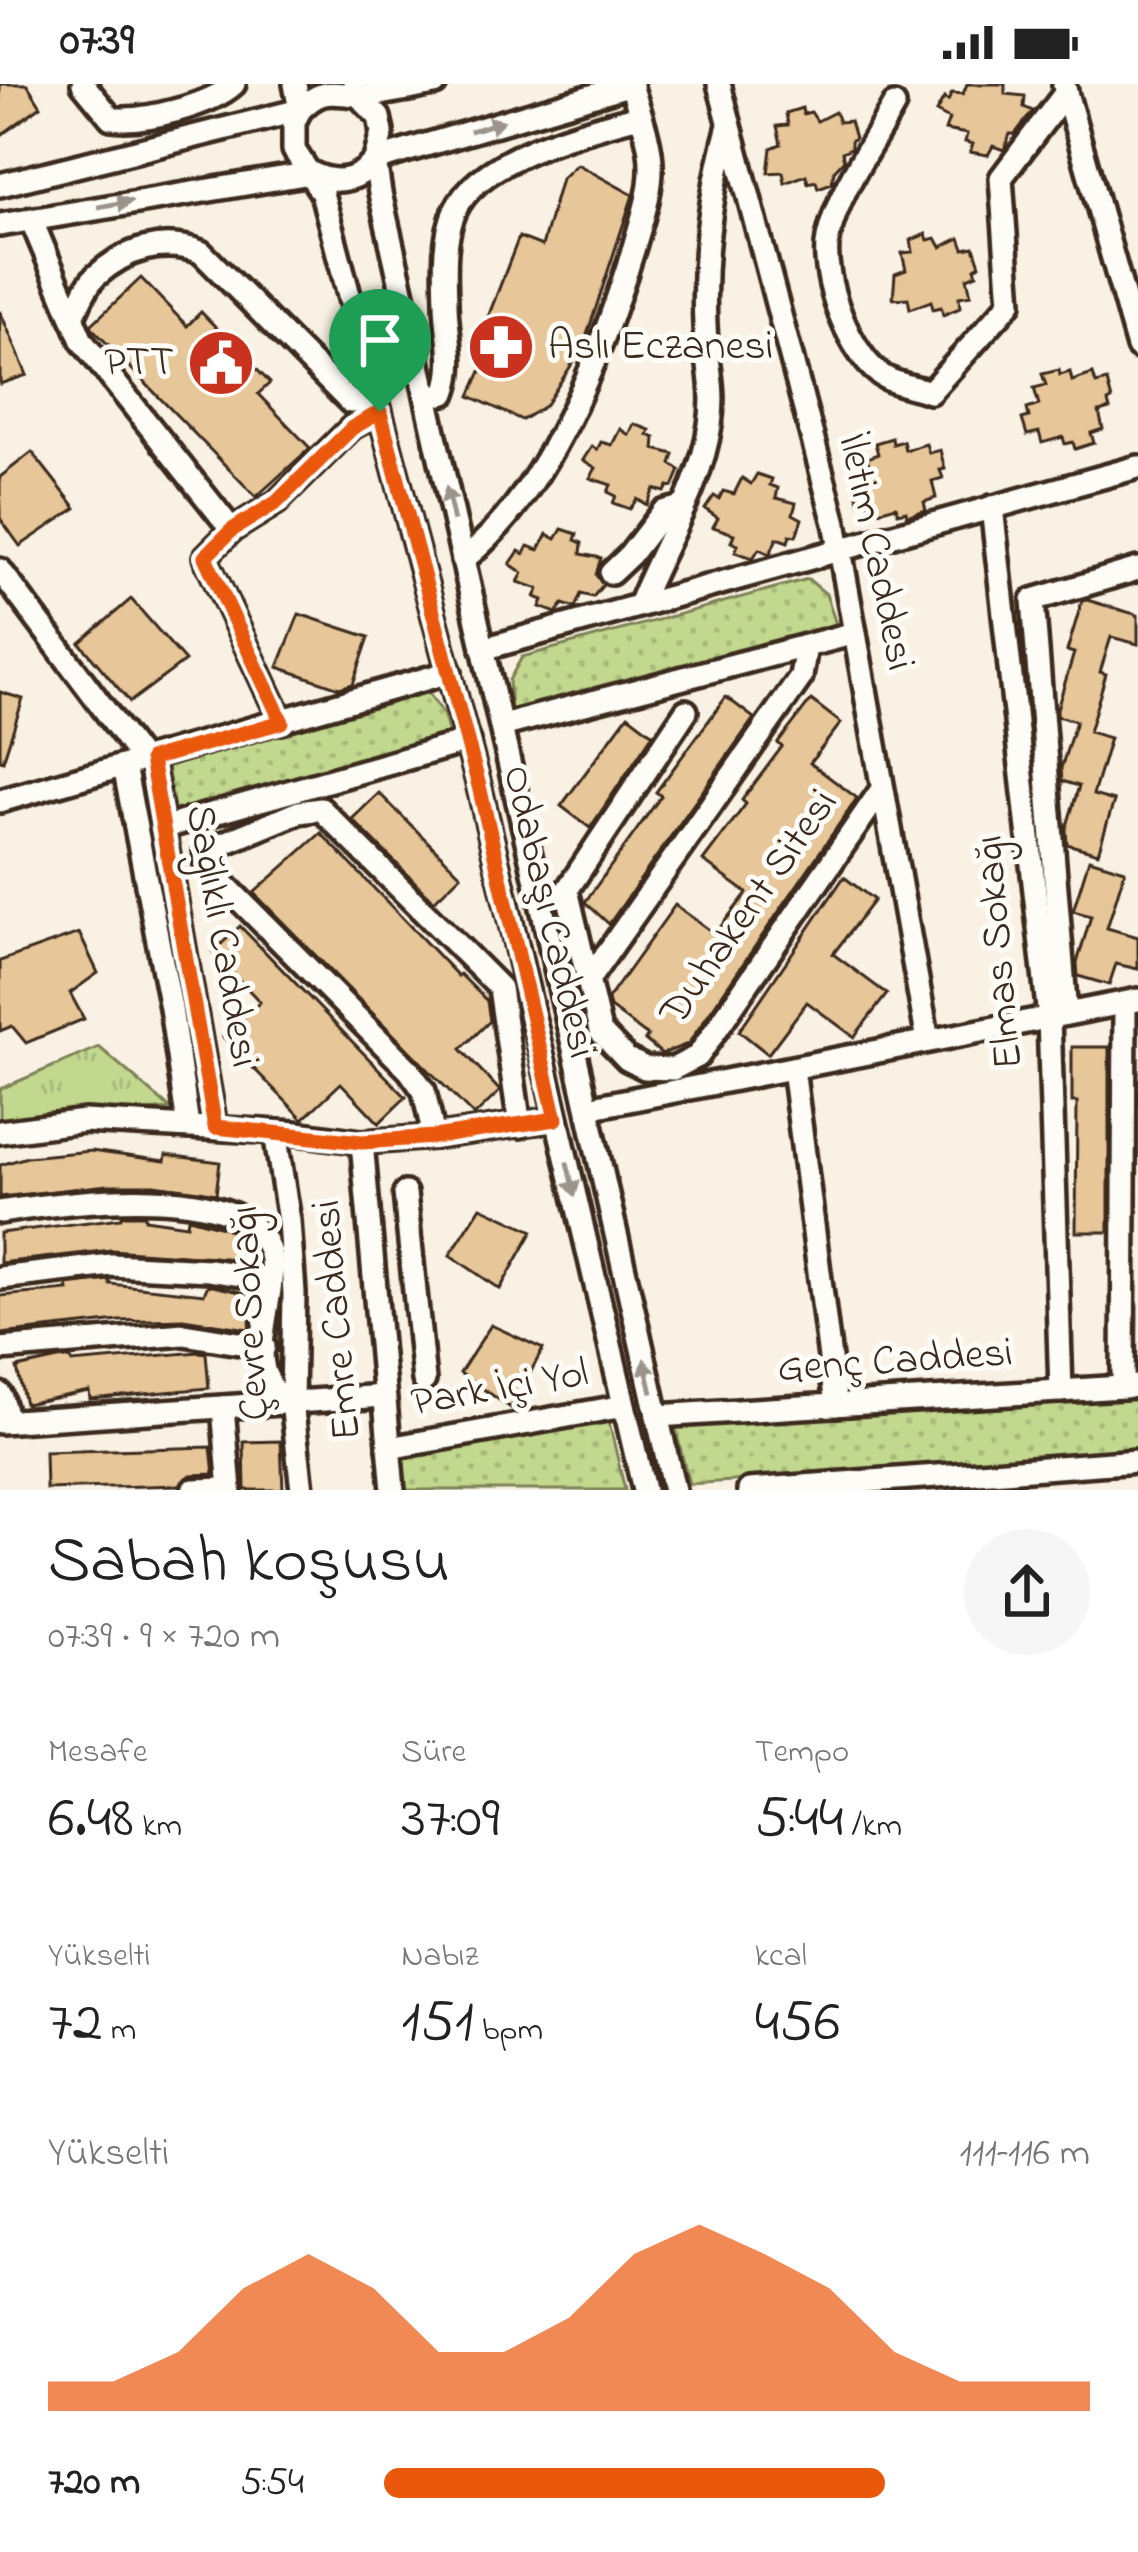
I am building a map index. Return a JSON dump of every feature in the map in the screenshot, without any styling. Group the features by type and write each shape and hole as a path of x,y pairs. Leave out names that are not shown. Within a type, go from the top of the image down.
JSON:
{"street":[{"path":"82,84 111,118 131,122 221,96 234,84"},
{"name":"Odabaşı Caddesi","path":"295,84 300,110 294,122 294,150 322,193 450,672 644,1490"},
{"path":"0,185 300,110 309,100 333,91 435,84"},
{"path":"0,225 310,172 333,181 346,180 368,170 375,160 632,84 651,165 642,218 598,347 547,456 487,542 463,560"},
{"name":"İletim Caddesi","path":"719,84 840,549 928,1041"},
{"path":"894,106 832,224 827,242 833,296 853,343 883,377 930,392 1010,303 1001,178 1065,88"},
{"path":"1065,88 1138,347"},
{"name":"Odabaşı Caddesi","path":"357,90 379,117 381,146 375,160 674,1490"},
{"path":"427,398 445,393 453,371 446,260 454,212 475,184 523,155 586,130 639,116"},
{"path":"639,605 710,429 714,380 705,333 704,266 729,123"},
{"path":"32,219 82,341 232,530"},
{"path":"72,318 93,278 150,244 185,246 201,252 350,401 378,406"},
{"path":"282,722 205,557 232,530 277,502 378,406"},
{"path":"483,649 1138,467"},
{"path":"611,573 663,512 682,507"},
{"name":"Elmas Sokağı","path":"992,507 1058,1016 1061,1391"},
{"path":"1058,1016 1033,600 1138,568"},
{"path":"3,582 140,762"},
{"path":"501,726 855,633"},
{"path":"589,980 801,677 806,646"},
{"path":"0,802 450,672"},
{"name":"Duhakent Sitesi","path":"686,710 567,890 600,1031 627,1059 645,1068 673,1069 698,1056 882,789"},
{"path":"162,828 468,741"},
{"name":"Sağlıklı Caddesi","path":"140,762 162,828 215,1127"},
{"name":"Sağlıklı Caddesi","path":"140,762 188,1125"},
{"path":"434,1137 424,1091 409,1070 206,866 205,851 298,812 321,809 500,988 520,1126"},
{"path":"588,1108 1132,1001 1131,1386"},
{"path":"793,1068 836,1405"},
{"path":"0,1132 84,1121 215,1127 362,1142 556,1119"},
{"name":"Çevre Sokağı","path":"275,1132 294,1293 286,1402 302,1490"},
{"name":"Emre Caddesi","path":"362,1142 393,1490"},
{"path":"405,1193 424,1379"},
{"path":"0,1212 83,1200 177,1203 233,1211 256,1227 271,1257 263,1368 286,1402"},
{"path":"0,1278 111,1265 209,1270 269,1279"},
{"path":"374,1277 413,1276"},
{"path":"0,1349 184,1334 265,1347"},
{"name":"Genç Caddesi","path":"657,1416 1131,1386"},
{"path":"0,1394 4,1421 384,1396"},
{"name":"Park İçi Yol","path":"389,1448 624,1406"},
{"path":"193,1490 230,1490 224,1407"},
{"path":"749,1490 1138,1461"}],"green space":[{"path":"808,579 826,594 836,624 511,713 509,680 522,657"},
{"path":"427,691 443,713 450,738 175,814 167,765"},
{"path":"99,1047 171,1109 0,1121 0,1089"},
{"path":"1138,1398 1138,1454 689,1484 674,1422"},
{"path":"609,1422 625,1490 401,1490 398,1453"}],"building":[{"path":"0,84 27,84 41,106 0,136"},
{"path":"967,84 1005,84 1005,94 1025,96 1024,107 1033,111 1010,134 1004,150 993,146 988,155 970,152 973,144 965,142 967,134 945,130 949,119 936,112 944,98 948,101 952,93 963,94"},
{"path":"802,108 803,114 811,112 817,121 835,112 839,122 850,121 855,138 851,148 842,152 844,160 834,171 832,183 818,188 816,181 808,183 806,175 785,183 783,172 768,173 771,148 781,144 777,126 788,125 786,113"},
{"path":"577,164 633,195 583,347 545,406 522,420 470,396 498,333 483,330 519,237 542,246 561,179"},
{"path":"926,234 941,247 960,238 964,249 974,247 980,265 975,268 977,274 967,278 971,295 959,297 960,308 943,315 941,307 933,309 931,301 910,309 908,298 893,299 895,274 906,270 902,253 913,252 911,240"},
{"path":"141,278 187,326 201,312 270,383 258,394 310,448 256,497 93,329 91,325"},
{"path":"0,311 27,375 0,384"},
{"path":"1059,370 1060,375 1070,372 1072,381 1093,374 1096,384 1107,381 1112,400 1110,409 1099,412 1103,429 1091,433 1094,443 1075,449 1063,437 1042,443 1039,432 1027,435 1022,419 1029,417 1027,409 1039,405 1034,388 1046,385 1042,374"},
{"path":"634,424 650,430 654,449 674,454 671,464 680,470 673,487 665,492 654,489 647,505 637,499 630,509 613,503 616,496 608,492 611,485 590,478 596,468 583,460 592,446 597,450 601,442 612,445 620,429 629,435"},
{"path":"892,438 893,444 903,441 905,450 926,444 929,453 940,450 943,478 932,481 936,498 924,502 926,510 907,516 906,511 898,513 896,506 875,512 872,501 860,504 855,488 862,486 860,478 872,474 867,458 878,454 875,443"},
{"path":"32,452 76,508 20,546 0,518 0,477"},
{"path":"757,474 772,479 770,485 778,488 776,498 796,503 793,514 802,519 796,536 790,535 788,542 777,538 770,554 759,549 753,558 735,552 734,534 713,527 718,518 705,509 714,496 719,499 723,491 734,494 742,478 751,484"},
{"path":"562,529 577,534 581,554 601,558 596,575 603,585 593,597 581,594 575,608 563,604 556,613 540,607 543,600 535,597 539,589 518,582 523,573 510,564 519,551 524,554 528,546 539,550 547,534 556,539"},
{"path":"131,599 185,661 130,702 80,643"},
{"path":"1082,601 1138,615 1138,644 1111,637 1089,732 1110,738 1093,795 1114,801 1098,853 1067,844 1066,829 1079,786 1062,781 1061,768 1076,721 1057,716 1074,653 1067,651"},
{"path":"299,614 369,637 353,684 339,688 278,667"},
{"path":"0,692 23,699 3,761 0,760"},
{"path":"726,697 754,718 609,924 585,902 661,796 656,792"},
{"path":"811,700 841,723 810,763 857,798 688,1044 662,1054 645,1040 648,1036 610,1008 608,999 675,905 715,934 747,893 703,861 746,804 742,800"},
{"path":"628,715 653,734 590,828 561,806"},
{"path":"379,793 461,875 434,901 352,819"},
{"path":"321,833 487,1001 490,1021 461,1049 500,1091 474,1116 254,893"},
{"path":"1089,859 1125,870 1107,928 1138,937 1138,969 1116,964 1109,985 1078,976 1077,963 1091,916 1073,911"},
{"path":"844,877 874,900 833,954 887,994 854,1037 807,1002 768,1054 739,1031"},
{"path":"240,926 406,1097 379,1123 341,1083 303,1119 223,1037 260,1002 213,952"},
{"path":"79,933 98,973 70,993 84,1019 26,1043 12,1026 0,1031 0,961"},
{"path":"1072,1047 1109,1047 1109,1232 1076,1232 1077,1102 1072,1102"},
{"path":"91,1151 165,1161 166,1155 220,1162 216,1194 155,1185 108,1185 0,1197 0,1165 27,1157"},
{"path":"481,1207 533,1231 500,1289 450,1255"},
{"path":"122,1215 187,1225 188,1218 226,1228 240,1238 238,1259 111,1250 0,1263 0,1233"},
{"path":"110,1280 110,1284 204,1294 208,1285 254,1295 249,1329 183,1319 0,1334 0,1296 68,1290 67,1285"},
{"path":"491,1325 543,1349 511,1408 460,1373"},
{"path":"206,1353 209,1388 90,1399 89,1391 25,1404 17,1368 58,1359 71,1358 72,1363"},
{"path":"281,1441 283,1490 245,1490 244,1442"},
{"path":"211,1447 214,1474 191,1475 179,1485 46,1489 45,1452"}],"place":[{"name":"Aslı Eczanesi","path":"501,347"},
{"name":"PTT","path":"221,363"}],"route":[{"path":"380,412 479,786 556,1119 403,1141 362,1142 215,1127 151,759 282,722 205,557 232,530 277,502 352,428 380,412"}]}
